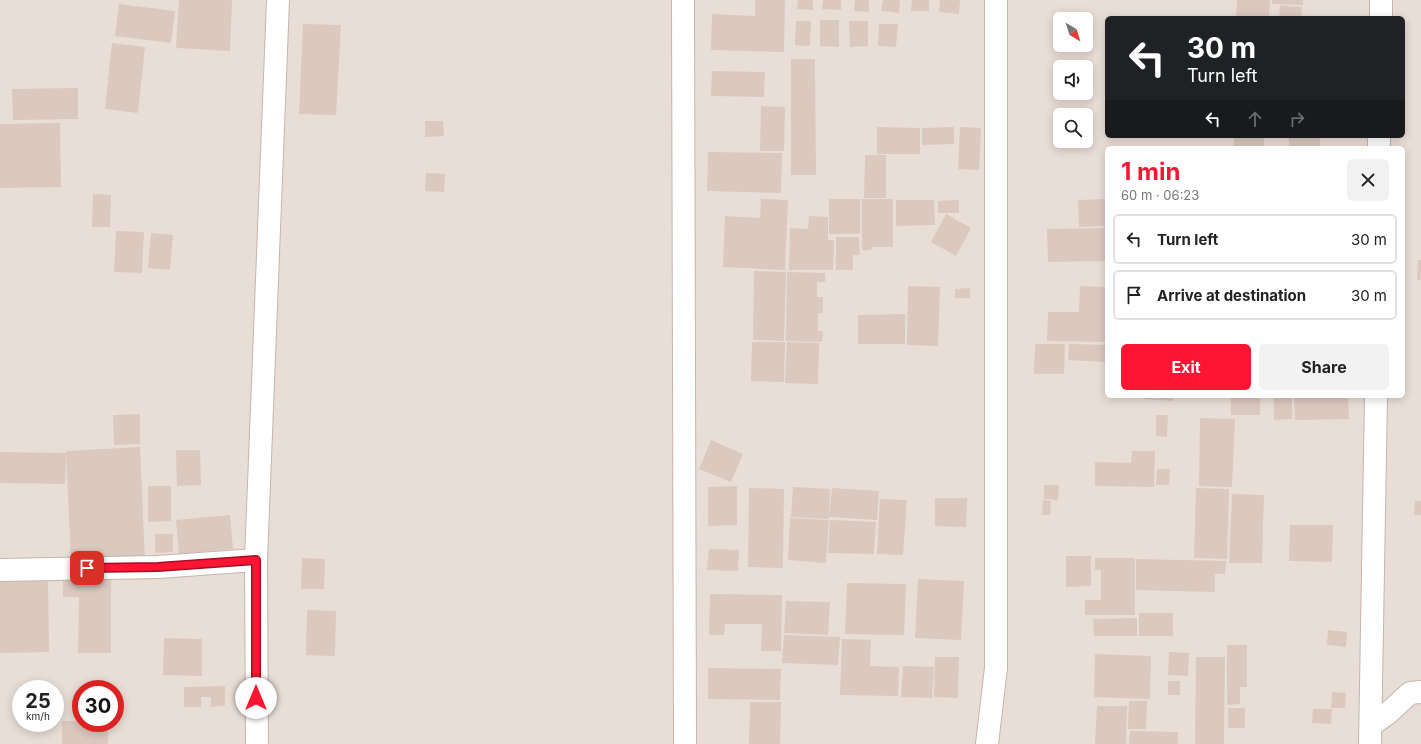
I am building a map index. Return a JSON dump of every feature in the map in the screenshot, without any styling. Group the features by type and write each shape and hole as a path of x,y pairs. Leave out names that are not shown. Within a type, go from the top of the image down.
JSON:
{"street":[{"path":"257,744 256,560 278,0"},
{"path":"683,0 685,744"},
{"path":"987,744 996,668 996,0"},
{"path":"1381,0 1381,16"},
{"path":"1371,735 1376,398"},
{"path":"0,570 158,567 256,560"},
{"path":"1371,735 1387,714 1410,693 1421,692"}],"shaded area":[{"path":"0,0 1421,0 1421,744 0,744"}],"building":[{"path":"179,0 232,0 230,51 176,48"},
{"path":"755,0 785,0 784,52 711,50 712,14 755,16"},
{"path":"798,0 813,0 813,10 797,9"},
{"path":"823,0 841,0 841,10 822,9"},
{"path":"855,0 869,0 869,12 854,11"},
{"path":"883,0 900,0 899,13 881,11"},
{"path":"912,0 929,0 929,11 911,11"},
{"path":"940,0 960,0 959,14 939,12"},
{"path":"1237,0 1270,0 1269,16 1236,16"},
{"path":"1272,0 1303,0 1303,5 1272,4"},
{"path":"119,4 175,11 171,43 115,36"},
{"path":"1280,5 1302,7 1301,16 1279,16"},
{"path":"820,20 839,20 839,47 820,46"},
{"path":"796,21 811,21 810,46 795,45"},
{"path":"849,21 868,21 868,46 850,47"},
{"path":"303,24 341,25 336,115 299,114"},
{"path":"879,24 898,24 896,47 878,46"},
{"path":"112,43 145,47 138,113 105,109"},
{"path":"791,59 815,59 816,175 791,175"},
{"path":"712,71 765,72 764,97 711,96"},
{"path":"78,88 78,119 13,120 12,89"},
{"path":"761,106 785,107 784,151 760,151"},
{"path":"425,121 443,121 444,136 425,137"},
{"path":"60,123 61,187 0,188 0,124"},
{"path":"877,127 920,128 920,154 877,154"},
{"path":"954,127 954,144 922,145 922,128"},
{"path":"960,127 981,128 979,170 958,169"},
{"path":"1234,138 1264,138 1264,146 1234,146"},
{"path":"1289,138 1320,138 1320,146 1289,146"},
{"path":"708,152 782,153 781,193 707,191"},
{"path":"865,155 886,155 886,198 864,198"},
{"path":"426,173 445,174 444,192 425,191"},
{"path":"93,194 111,195 110,227 92,227"},
{"path":"761,199 788,200 785,270 723,267 725,216 760,218"},
{"path":"829,199 860,199 860,234 829,234"},
{"path":"862,199 893,199 893,247 872,247 871,250 862,250"},
{"path":"1105,199 1105,226 1079,227 1078,200"},
{"path":"896,200 934,200 935,225 896,226"},
{"path":"959,200 959,213 938,213 938,201"},
{"path":"946,214 971,228 956,256 931,242"},
{"path":"809,216 828,217 828,240 834,240 833,270 789,270 790,228 808,229"},
{"path":"1105,228 1105,261 1048,262 1047,229"},
{"path":"116,231 144,232 142,273 114,272"},
{"path":"151,233 173,235 170,270 148,268"},
{"path":"836,237 859,237 860,255 853,255 853,270 836,270"},
{"path":"1418,260 1421,260 1421,280 1417,280"},
{"path":"754,271 786,272 784,341 753,340"},
{"path":"787,272 825,273 825,282 817,282 817,297 823,297 823,313 818,313 818,331 823,331 822,342 786,341"},
{"path":"908,286 940,287 938,346 907,345"},
{"path":"1080,286 1105,287 1105,342 1047,341 1048,312 1079,312"},
{"path":"970,288 970,298 955,298 955,289"},
{"path":"905,314 905,344 858,344 858,315"},
{"path":"752,342 785,342 784,382 751,381"},
{"path":"787,342 819,343 818,384 785,383"},
{"path":"1035,344 1065,344 1064,374 1034,374"},
{"path":"1069,344 1105,345 1105,362 1068,360"},
{"path":"1173,398 1173,401 1144,399"},
{"path":"1231,398 1260,398 1260,415 1231,415"},
{"path":"1274,398 1292,398 1292,419 1274,420"},
{"path":"1294,398 1348,398 1349,419 1295,420"},
{"path":"140,414 140,444 114,445 113,415"},
{"path":"1156,415 1168,415 1167,437 1156,436"},
{"path":"1200,418 1235,419 1232,487 1199,486"},
{"path":"711,440 743,454 731,482 699,469"},
{"path":"140,447 145,559 71,562 66,451"},
{"path":"176,450 200,450 201,485 177,486"},
{"path":"1132,451 1155,451 1154,487 1095,486 1095,462 1131,463"},
{"path":"0,452 66,453 65,484 0,483"},
{"path":"1157,469 1170,469 1169,485 1156,485"},
{"path":"1044,485 1059,485 1058,500 1044,499"},
{"path":"148,486 171,486 171,521 148,522"},
{"path":"737,486 737,525 708,526 708,487"},
{"path":"793,487 830,489 829,519 791,517"},
{"path":"749,488 784,489 783,568 748,567"},
{"path":"832,488 879,491 877,520 829,517"},
{"path":"1196,488 1229,489 1227,559 1194,558"},
{"path":"1232,494 1264,495 1262,563 1229,563"},
{"path":"935,498 967,498 966,527 935,526"},
{"path":"880,499 907,500 903,555 877,554"},
{"path":"1043,500 1051,501 1050,515 1042,515"},
{"path":"1415,501 1421,501 1421,515 1414,515"},
{"path":"230,515 233,549 179,554 176,520"},
{"path":"790,518 829,520 826,563 788,560"},
{"path":"830,520 876,522 874,554 828,553"},
{"path":"1290,525 1333,525 1332,562 1289,561"},
{"path":"155,534 173,534 173,552 155,553"},
{"path":"709,549 739,550 738,571 707,570"},
{"path":"1066,556 1091,556 1091,586 1066,587"},
{"path":"302,558 325,559 324,589 301,589"},
{"path":"1095,558 1135,558 1135,615 1085,615 1085,600 1101,600 1101,570 1095,570"},
{"path":"1136,559 1226,561 1225,574 1215,574 1215,592 1136,590"},
{"path":"63,576 111,576 111,653 78,653 79,597 63,597"},
{"path":"48,578 49,652 0,653 0,579"},
{"path":"918,579 964,581 961,640 915,638"},
{"path":"847,583 906,584 904,635 845,634"},
{"path":"710,594 782,595 781,651 761,651 762,624 725,624 724,635 709,635"},
{"path":"786,601 830,602 828,635 784,633"},
{"path":"307,610 336,611 335,656 306,655"},
{"path":"1139,613 1173,613 1173,636 1139,636"},
{"path":"1137,618 1137,636 1094,636 1093,619"},
{"path":"1328,630 1347,632 1346,647 1327,645"},
{"path":"784,635 840,637 838,665 782,663"},
{"path":"164,638 202,639 202,676 163,675"},
{"path":"842,639 871,640 870,666 899,667 898,696 840,695"},
{"path":"1227,645 1247,645 1247,687 1240,687 1240,704 1227,705"},
{"path":"1169,652 1189,653 1188,676 1168,675"},
{"path":"1095,654 1151,656 1150,699 1094,697"},
{"path":"935,657 959,657 958,698 934,697"},
{"path":"1196,657 1225,657 1224,744 1195,744"},
{"path":"903,666 934,667 932,698 901,697"},
{"path":"708,668 781,669 780,700 708,699"},
{"path":"1168,681 1180,681 1180,695 1168,695"},
{"path":"225,686 225,706 211,707 211,697 201,697 201,707 184,707 184,687"},
{"path":"1332,692 1346,693 1345,708 1331,708"},
{"path":"1129,701 1147,701 1146,729 1128,729"},
{"path":"750,702 781,702 780,744 749,744"},
{"path":"1097,706 1127,706 1126,744 1095,744"},
{"path":"1228,708 1245,708 1245,728 1228,728"},
{"path":"1313,709 1332,709 1331,724 1312,723"},
{"path":"64,721 72,721 72,732 108,732 108,744 62,744"},
{"path":"1130,731 1178,732 1178,744 1129,744"}],"route":[{"path":"87,568 158,567 256,560 256,698"}]}
